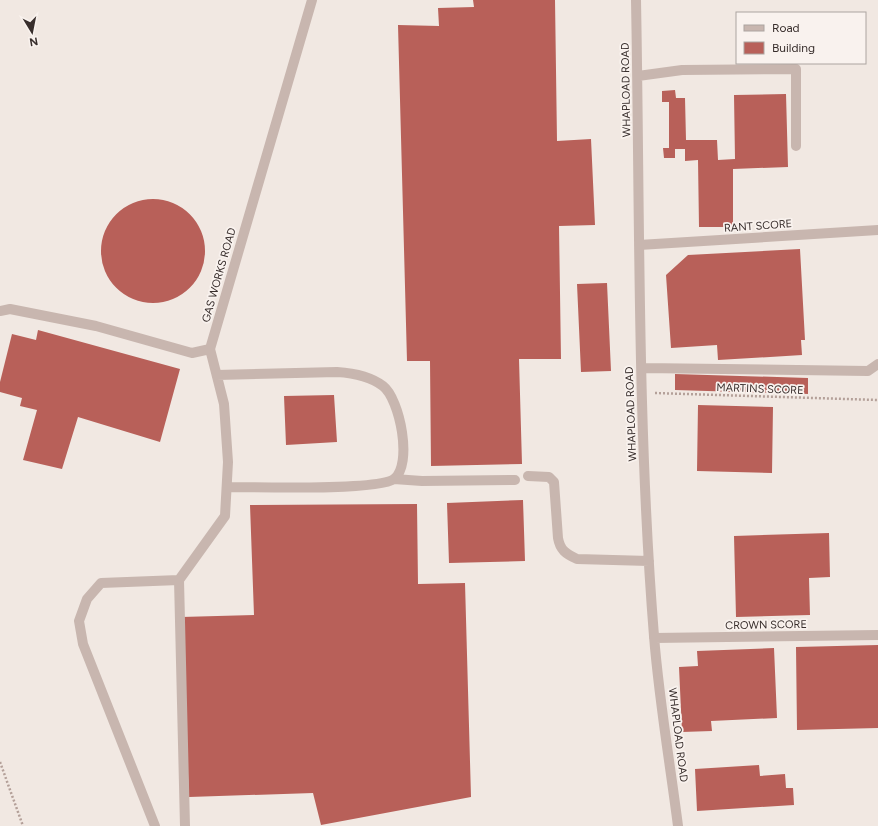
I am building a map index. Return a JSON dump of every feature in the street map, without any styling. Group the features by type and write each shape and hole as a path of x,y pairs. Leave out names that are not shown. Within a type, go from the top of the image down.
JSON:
{"street":[{"name":"GAS WORKS ROAD","path":"210,349 312,0"},
{"name":"WHAPLOAD ROAD","path":"636,0 642,392 649,561 654,638 678,826"},
{"path":"638,76 682,70 796,69 796,146"},
{"name":"RANT SCORE","path":"639,245 878,230"},
{"path":"0,311 10,309 96,326 192,353 210,349 224,404 228,462 226,516 179,580 185,826"},
{"path":"642,368 868,371 878,364"},
{"path":"217,375 337,372 356,374 383,386 391,396 398,414 402,432 403,459 401,470 394,479 383,484 356,486 227,487"},
{"path":"528,476 549,477 554,482 559,546 566,554 576,559 649,561"},
{"path":"394,479 422,481 515,480"},
{"path":"155,826 83,644 79,621 87,599 101,583 179,580"},
{"name":"CROWN SCORE","path":"654,638 878,635"}],"path":[{"name":"MARTINS SCORE","path":"642,392 878,400"},
{"path":"0,762 23,826"}],"building":[{"path":"473,0 555,0 557,141 591,139 595,225 559,226 561,359 519,359 522,464 431,466 430,361 407,361 398,25 439,26 438,8 474,7"},
{"path":"675,90 676,98 685,98 686,140 717,140 718,160 735,159 734,95 786,94 788,167 733,169 733,227 699,227 698,160 685,161 685,149 675,149 675,158 664,158 663,148 669,148 669,102 662,102 662,91"},
{"path":"153,199 173,203 182,207 190,214 197,222 201,231 205,251 201,271 197,280 190,288 182,295 173,299 153,303 133,299 124,295 116,288 109,280 105,271 101,251 105,231 109,222 116,214 124,207 133,203"},
{"path":"800,249 805,340 801,340 802,355 718,360 717,345 671,348 666,275 688,255"},
{"path":"607,283 611,371 581,372 577,284"},
{"path":"38,330 180,369 160,442 78,417 62,469 23,460 37,410 20,406 22,398 0,392 0,382 12,334 36,340"},
{"path":"675,374 808,378 808,394 675,390"},
{"path":"334,395 337,442 286,445 284,396"},
{"path":"698,405 773,407 772,473 697,471"},
{"path":"523,500 525,561 449,563 447,503"},
{"path":"417,504 418,584 465,583 471,797 321,825 313,793 189,797 181,617 254,615 250,505"},
{"path":"829,533 830,577 809,578 810,615 736,617 734,536"},
{"path":"878,645 878,728 797,730 796,647"},
{"path":"774,648 777,718 711,721 712,731 682,732 679,667 698,666 697,651"},
{"path":"759,765 760,776 785,774 786,788 793,788 794,805 697,811 695,769"}]}
